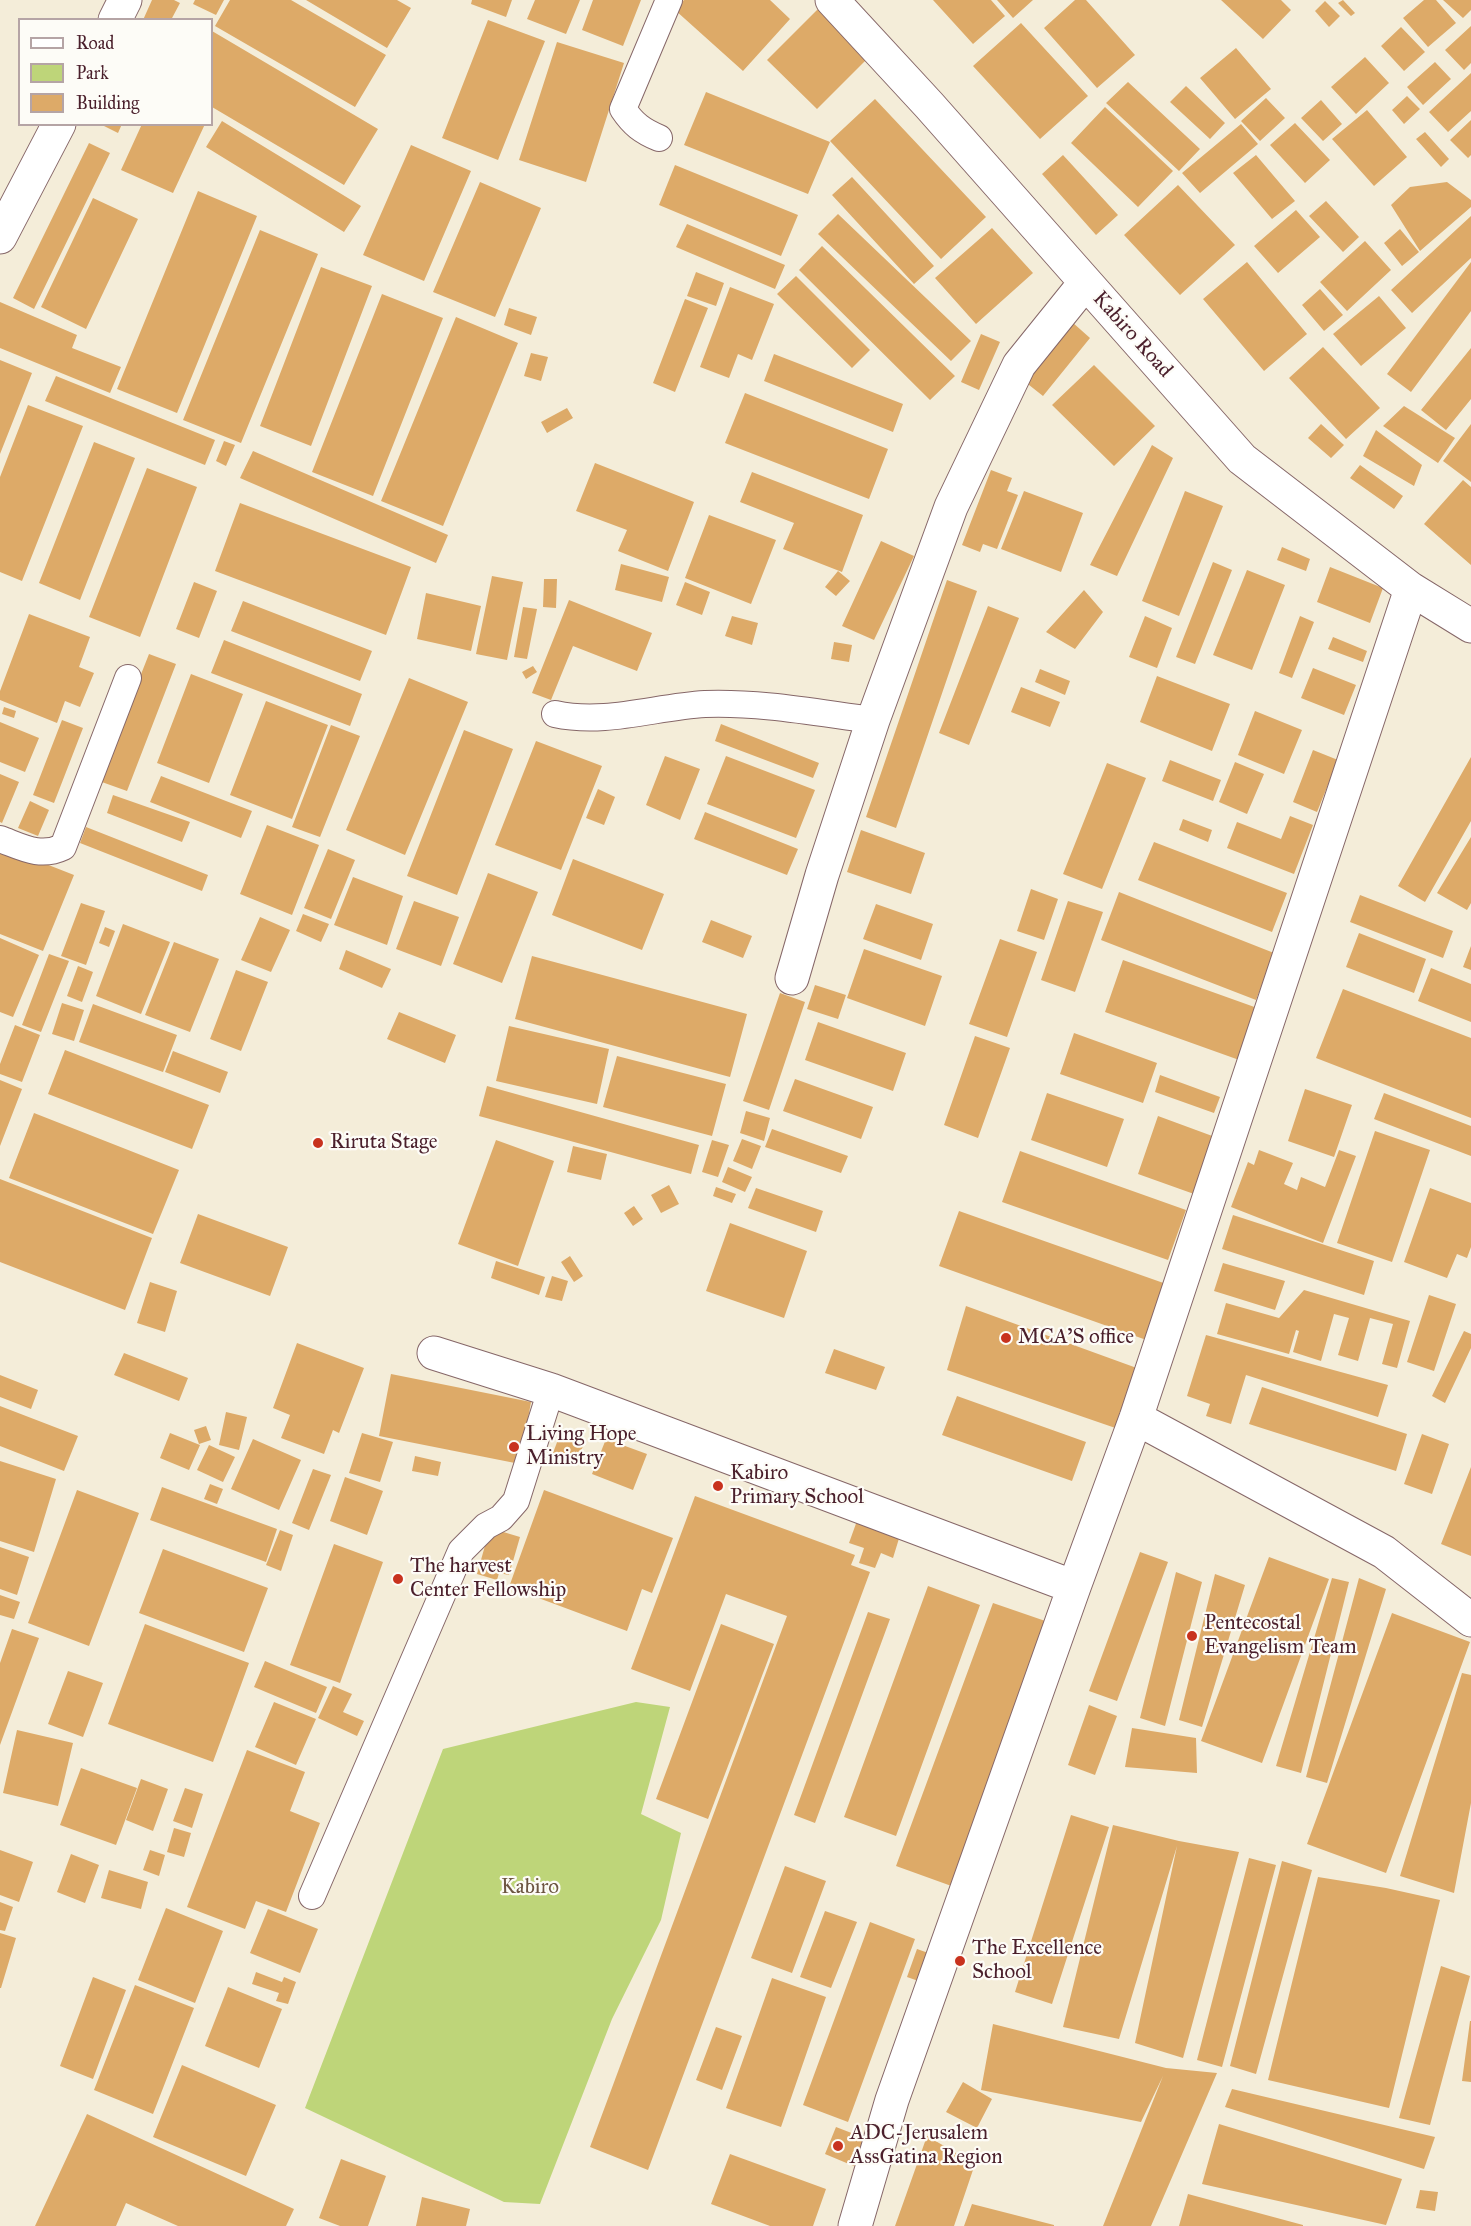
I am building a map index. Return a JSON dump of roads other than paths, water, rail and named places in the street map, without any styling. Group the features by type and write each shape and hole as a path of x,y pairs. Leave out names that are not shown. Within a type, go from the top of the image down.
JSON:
{"street":[{"path":"116,18 125,0"},
{"name":"Kabiro Road","path":"832,0 929,105 1242,459 1411,589 1471,626"},
{"path":"0,237 58,126"},
{"path":"792,978 822,875 873,720 951,507 1019,365 1085,283"},
{"path":"855,2226 892,2100 1136,1419 1411,589"},
{"path":"434,1353 552,1390 1074,1587"},
{"path":"1136,1419 1384,1552 1471,1620"}],"lane":[{"path":"659,138 641,130 630,120 623,109 669,0"},
{"path":"0,839 38,853 52,852 63,847 128,678"},
{"path":"555,714 603,718 705,704 746,705 873,720"},
{"path":"312,1896 461,1551 486,1526 501,1518 516,1501 552,1390"}],"place":[{"name":"Riruta Stage","path":"318,1143"},
{"name":"MCA'S office","path":"1006,1338"},
{"name":"Living Hope Ministry","path":"514,1447"},
{"name":"Kabiro Primary School","path":"718,1486"},
{"name":"The harvest Center Fellowship","path":"398,1579"},
{"name":"Pentecostal Evangelism Team","path":"1192,1636"},
{"name":"The Excellence School","path":"960,1961"},
{"name":"ADC-Jerusalem AssGatina Region","path":"838,2146"}],"park label":[{"name":"Kabiro","path":"530,1888"}]}
